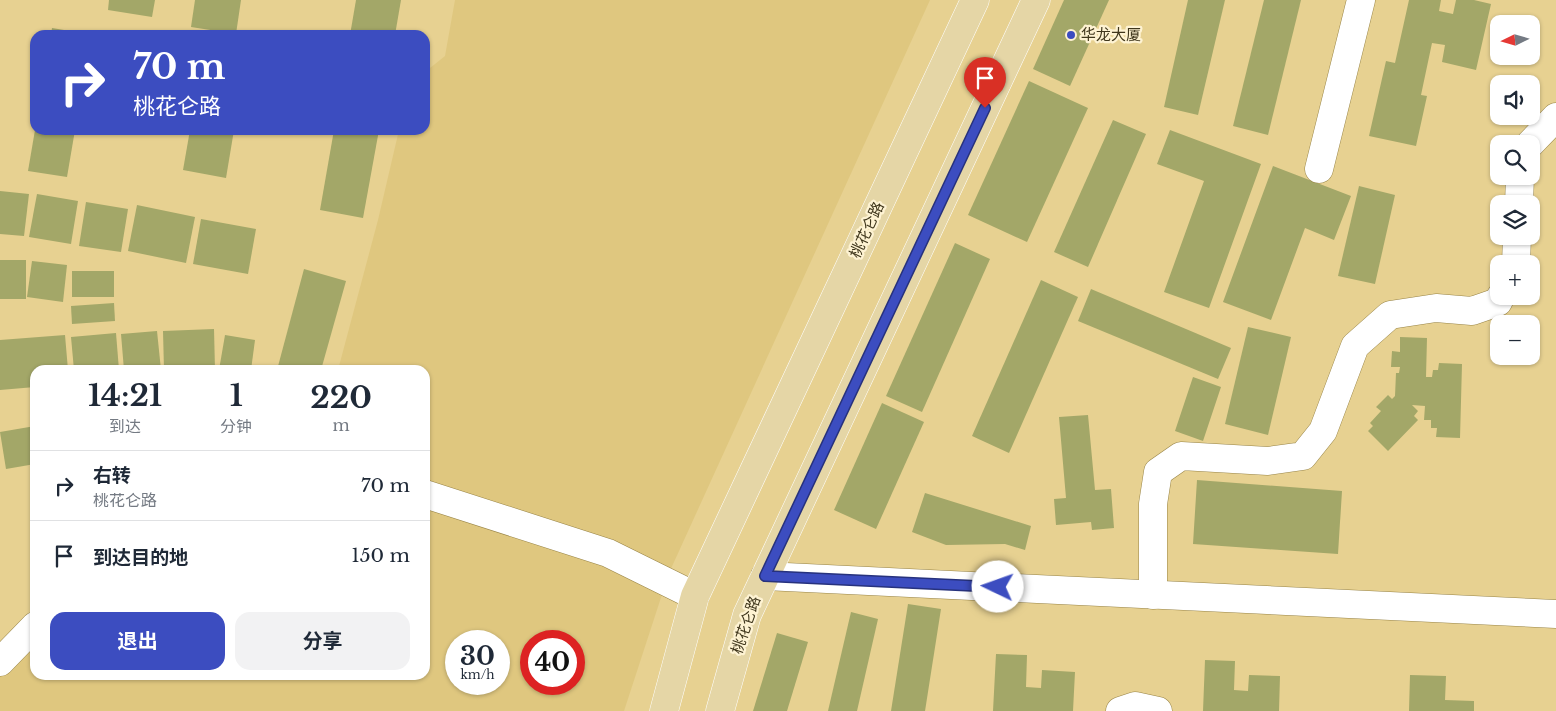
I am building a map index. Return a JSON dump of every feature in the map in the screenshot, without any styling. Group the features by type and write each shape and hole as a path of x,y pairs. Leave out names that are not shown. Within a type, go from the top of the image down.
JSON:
{"main road":[{"name":"桃花仑路","path":"664,711 695,596 975,0"},
{"name":"桃花仑路","path":"720,711 747,615 1036,0"}],"street":[{"path":"1319,169 1361,0"},
{"path":"1539,135 1556,117"},
{"path":"1153,595 1153,504 1158,472 1181,456 1268,461 1302,456 1322,431 1355,346 1390,315 1436,308 1472,311 1490,305"},
{"path":"430,496 608,553 695,596"},
{"path":"765,576 1556,614"},
{"path":"0,662 30,631"},
{"path":"1120,711 1135,706 1158,711"}],"shaded area":[{"path":"455,0 930,0 669,573 624,711 0,711 0,650 30,618 30,680 430,680 430,365 339,365 378,220 398,135 430,135 430,68 445,56"}],"building":[{"path":"109,0 155,0 152,17 108,10"},
{"path":"195,0 241,0 237,30 210,30 191,27"},
{"path":"356,0 401,0 396,30 351,30"},
{"name":"华龙大厦","path":"1064,0 1109,0 1070,86 1033,69"},
{"path":"1188,0 1225,0 1198,115 1164,107"},
{"path":"1264,0 1301,0 1268,135 1233,126"},
{"path":"1409,0 1441,0 1439,11 1453,14 1456,0 1474,0 1491,4 1476,70 1442,62 1445,45 1432,43 1421,95 1427,96 1416,146 1369,136 1386,61 1395,63"},
{"path":"1029,81 1088,108 1027,242 968,215"},
{"path":"1113,120 1146,134 1088,267 1054,252"},
{"path":"1170,130 1261,164 1209,308 1164,292 1204,181 1157,164"},
{"path":"34,135 74,135 67,177 28,171"},
{"path":"189,135 233,135 226,178 183,170"},
{"path":"333,135 378,135 363,218 320,210"},
{"path":"1273,166 1351,196 1334,240 1305,228 1271,320 1223,302"},
{"path":"1359,186 1395,195 1375,284 1338,276"},
{"path":"0,191 29,194 24,236 0,234"},
{"path":"37,194 78,201 71,244 29,237"},
{"path":"86,202 128,209 121,252 79,246"},
{"path":"137,205 195,217 186,263 128,251"},
{"path":"201,219 256,229 248,274 193,264"},
{"path":"955,243 990,259 922,412 886,396"},
{"path":"0,260 26,260 26,299 0,299"},
{"path":"32,261 67,265 63,302 27,297"},
{"path":"304,269 346,281 322,365 278,365"},
{"path":"72,271 114,271 114,297 72,297"},
{"path":"1041,280 1078,297 1009,453 972,436"},
{"path":"1091,289 1231,348 1218,379 1078,321"},
{"path":"114,303 115,321 72,324 71,306"},
{"path":"1248,327 1291,337 1268,435 1225,424"},
{"path":"214,329 215,365 164,365 163,331"},
{"path":"157,331 160,365 124,365 121,334"},
{"path":"116,333 119,365 74,365 71,337"},
{"path":"65,335 68,365 30,365 30,387 0,390 0,340"},
{"path":"225,335 255,340 252,365 220,365"},
{"path":"1400,337 1427,338 1426,377 1432,377 1433,370 1438,370 1439,363 1462,364 1460,438 1436,437 1437,428 1431,428 1431,420 1424,420 1425,406 1412,405 1418,411 1414,416 1418,420 1388,451 1368,431 1373,426 1370,423 1381,411 1376,407 1388,395 1392,399 1395,396 1396,373 1399,373 1400,367 1391,367 1392,351 1400,352"},
{"path":"1193,377 1221,387 1203,441 1175,431"},
{"path":"882,403 924,422 876,529 834,510"},
{"path":"1088,415 1095,490 1111,489 1114,528 1092,530 1091,522 1056,525 1054,499 1066,498 1059,417"},
{"path":"30,427 30,465 6,469 0,432"},
{"path":"1197,480 1342,491 1338,554 1193,544"},
{"path":"925,493 1031,526 1025,550 1005,544 946,545 912,532"},
{"path":"908,604 941,609 925,711 891,711"},
{"path":"851,612 878,619 857,711 828,711"},
{"path":"777,633 808,642 787,711 753,711"},
{"path":"996,654 1027,655 1026,687 1041,688 1042,670 1075,672 1073,711 993,711"},
{"path":"1205,660 1235,661 1234,690 1248,691 1249,675 1280,676 1279,711 1203,711"},
{"path":"1410,675 1446,676 1445,700 1474,701 1474,711 1409,711"}],"place":[{"name":"华龙大厦","path":"1071,35"}],"route":[{"path":"985,108 765,576 998,587"}]}
